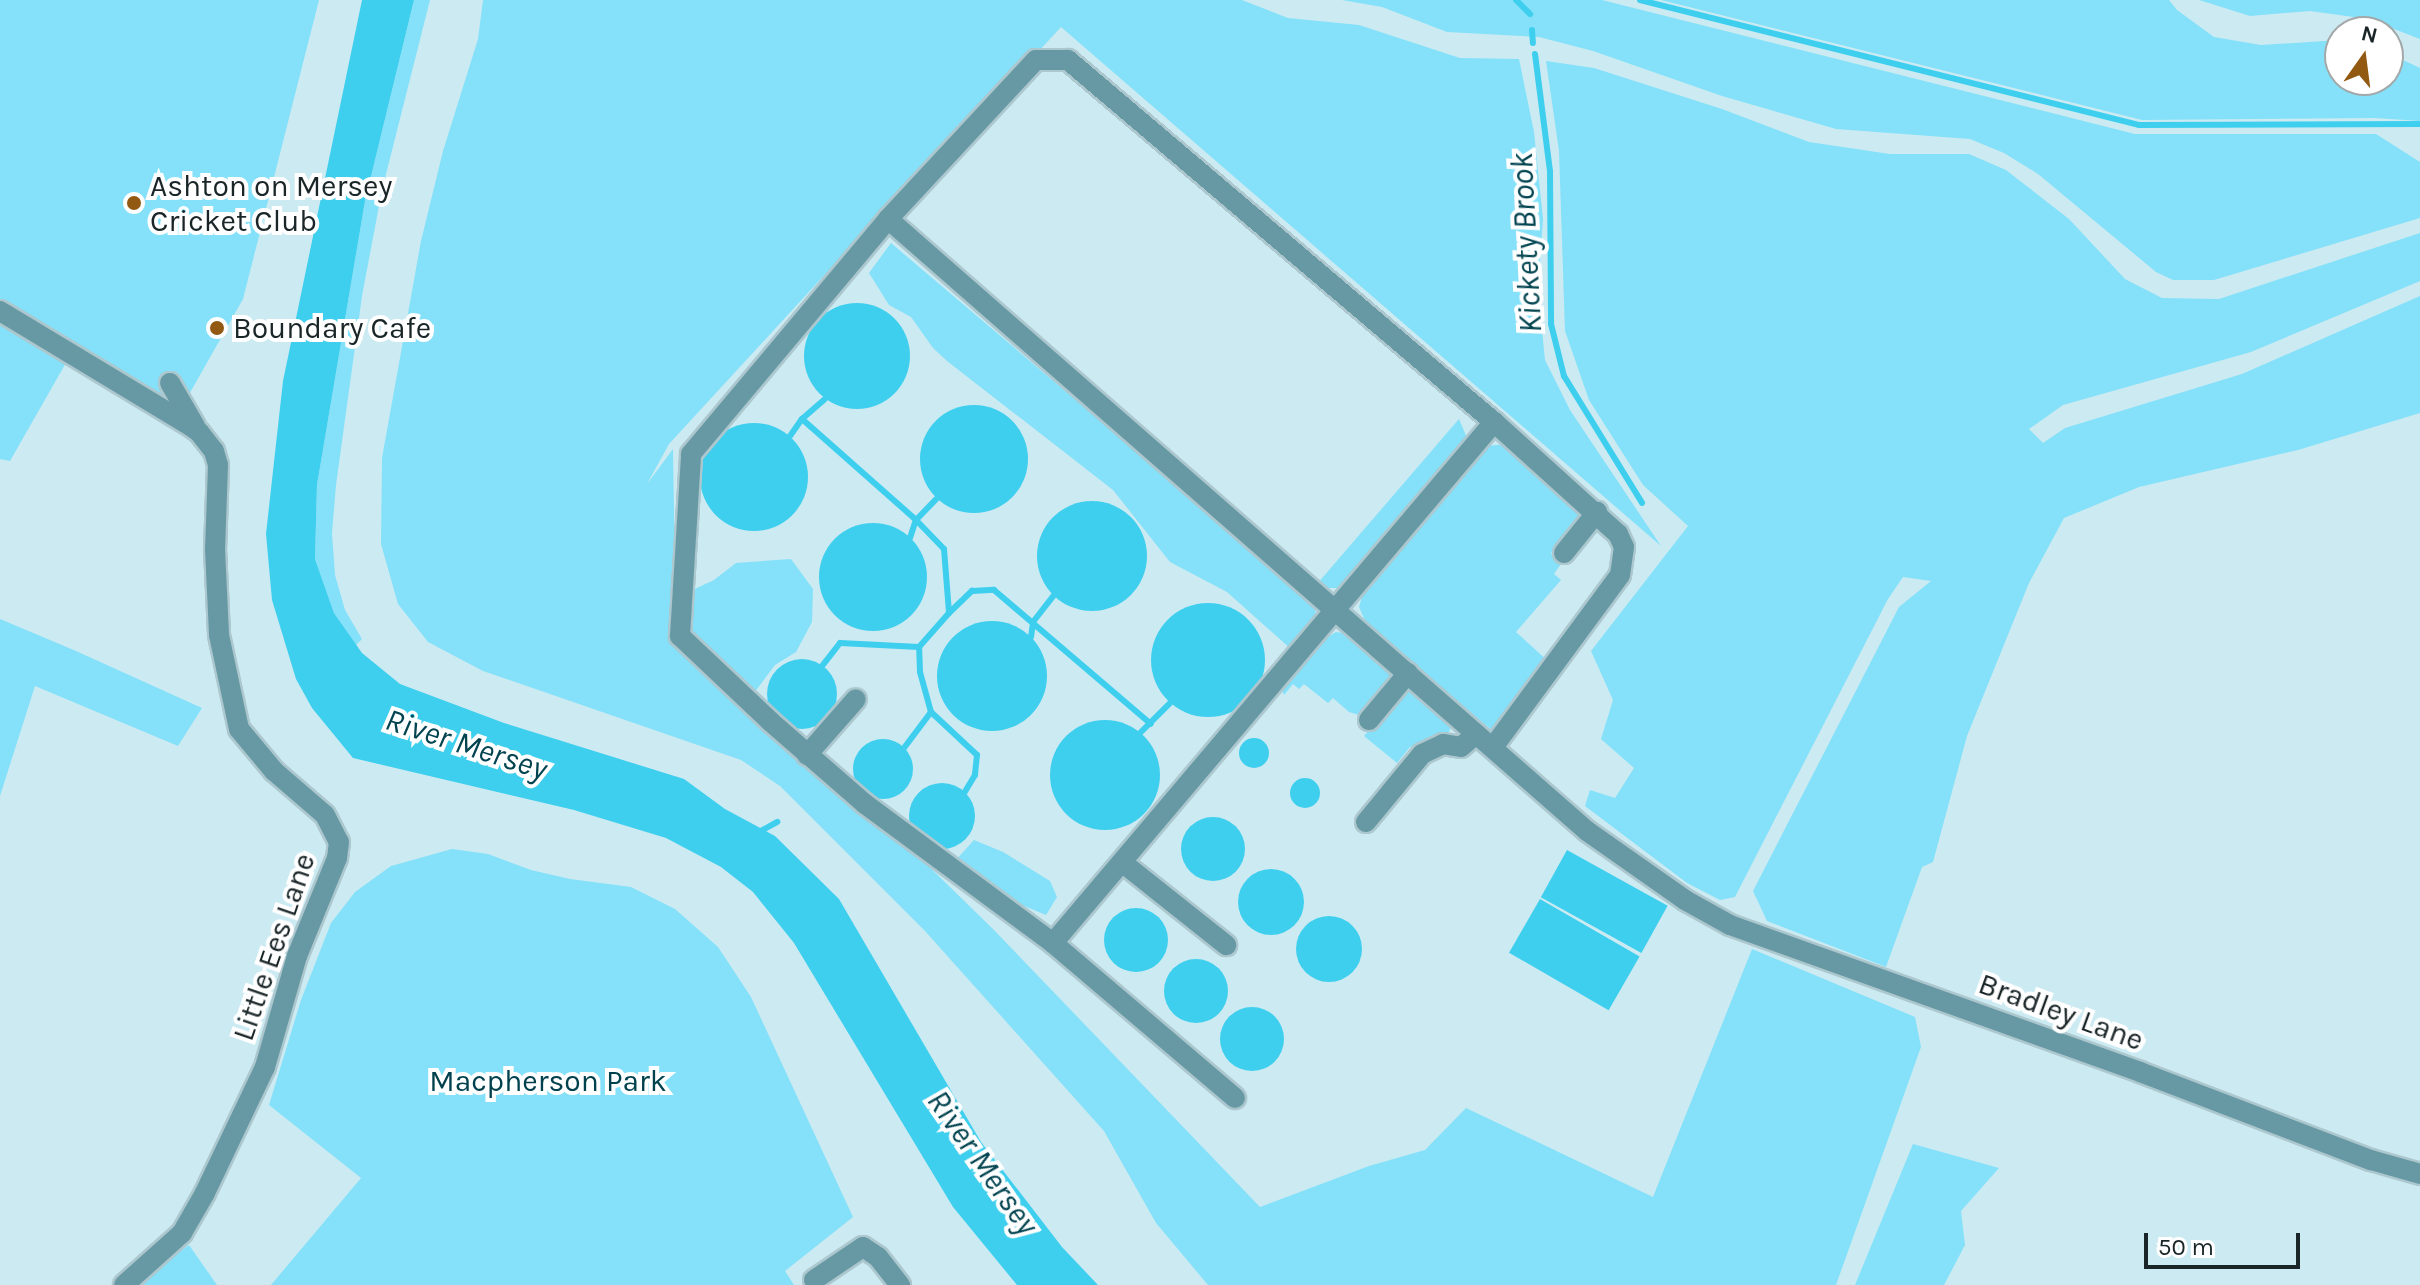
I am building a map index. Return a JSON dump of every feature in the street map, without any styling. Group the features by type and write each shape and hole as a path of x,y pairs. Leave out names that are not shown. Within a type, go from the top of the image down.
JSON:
{"street":[{"path":"1235,1098 1053,943 865,804 807,755 680,636 691,454 888,219 1036,60 1068,60 1494,422 1618,534 1624,547 1620,575 1493,747"},
{"name":"Bradley Lane","path":"888,219 1587,831 1685,900 1730,925 2140,1072 2371,1160 2420,1174"},
{"name":"Little Ees Lane","path":"0,311 199,432 214,451 218,465 215,549 219,635 239,729 274,771 325,815 339,842 337,858 301,945 265,1067 205,1193 182,1233 124,1285"},
{"path":"170,383 199,432"},
{"path":"1053,943 1494,422"},
{"path":"1564,553 1597,512"},
{"path":"1369,720 1408,673"},
{"path":"807,755 856,699"},
{"path":"1366,822 1422,754 1443,744 1461,747 1476,734"},
{"path":"1123,863 1226,945"},
{"path":"814,1280 863,1247 878,1257 900,1285"}],"green space":[{"name":"Ashton on Mersey Cricket Club","path":"0,0 319,0 243,299 187,398 172,405 0,303"},
{"path":"414,0 430,0 382,190 362,296 336,485 332,533 335,575 345,610 362,639 356,645 334,613 315,559 317,485 365,201"},
{"path":"483,0 1242,0 1288,18 1359,25 1460,58 1519,59 1534,132 1543,219 1538,291 1545,360 1570,410 1661,546 1061,27 877,226 864,232 669,444 647,484 673,449 676,638 908,846 994,930 1260,1207 1369,1166 1425,1150 1466,1108 1653,1197 1752,949 1915,1017 1921,1047 1836,1285 1208,1285 1156,1223 1104,1131 925,931 780,786 741,760 483,671 428,642 398,604 381,544 382,458 421,241 443,151 478,39"},
{"path":"1342,0 1602,0 2135,134 2376,134 2420,162 2420,218 2214,280 2173,280 2156,272 2038,174 2004,153 1970,139 1836,129 1722,96 1593,51 1539,37 1447,32 1382,7"},
{"path":"1661,0 2169,0 2177,10 2214,37 2261,45 2324,41 2324,96 2404,96 2404,60 2420,68 2420,121 2375,118 2142,120"},
{"path":"2199,0 2420,0 2420,39 2404,33 2404,16 2346,16 2310,11 2250,16"},
{"path":"1546,61 1594,68 1722,109 1809,142 1890,154 1969,154 2006,170 2069,219 2125,279 2162,298 2219,299 2420,233 2420,281 2251,352 2063,405 2029,429 2043,443 2065,428 2242,374 2420,296 2420,413 2298,450 2139,487 2064,518 2029,583 1967,736 1933,862 1922,867 1886,967 1767,921 1753,891 1899,607 1931,581 1903,577 1888,599 1735,897 1720,900 1687,883 1585,806 1590,790 1615,798 1634,768 1601,739 1613,700 1591,651 1688,526 1643,485 1589,400 1565,331 1559,151"},
{"path":"891,243 1315,603 1316,622 1292,650 1227,592 1170,562 1113,490 947,361 933,348 911,317 889,305 869,273"},
{"path":"0,321 67,361 10,461 0,459"},
{"path":"1459,419 1470,445 1342,588 1317,584"},
{"path":"1507,444 1584,507 1583,516 1551,553 1561,564 1554,574 1561,580 1516,632 1550,663 1495,733 1366,623 1359,607 1363,593 1388,559 1486,446"},
{"path":"791,559 813,589 812,622 796,652 775,665 751,697 685,635 686,593 714,580 736,563"},
{"path":"0,619 202,708 178,746 35,686 0,796"},
{"path":"1336,632 1349,634 1386,663 1391,673 1391,682 1370,709 1359,715 1349,712 1333,698 1328,703 1304,684 1299,689 1293,684 1284,695 1280,685 1323,640"},
{"path":"1408,690 1417,691 1452,723 1449,732 1438,741 1410,747 1397,763 1364,736 1400,694"},
{"path":"974,840 1003,852 1050,881 1057,897 1046,915 1017,903 956,860"},
{"name":"Macpherson Park","path":"452,849 488,854 531,870 570,879 631,887 675,909 718,947 751,997 853,1217 785,1271 794,1285 271,1285 361,1178 269,1105 301,1000 331,923 355,892 391,866"},
{"path":"1913,1144 1999,1168 1961,1211 1965,1245 1944,1285 1855,1285"},
{"path":"189,1245 217,1285 135,1285 148,1272"}],"water":[{"name":"River Mersey","path":"362,0 414,0 365,201 317,485 315,559 334,613 362,653 400,684 504,723 684,779 725,809 775,836 839,899 981,1142 1062,1247 1098,1285 1017,1285 953,1207 794,943 753,892 721,867 666,838 574,810 353,758 312,708 296,679 272,600 266,534 283,381"},
{"path":"857,303 877,307 894,319 906,336 910,356 906,376 894,393 877,405 857,409 837,405 820,393 808,376 804,356 808,336 820,319 837,307"},
{"path":"974,405 995,409 1013,420 1024,438 1028,459 1024,480 1013,498 995,509 974,513 953,509 935,498 924,480 920,459 924,438 935,420 953,409"},
{"path":"754,423 775,427 792,439 804,456 808,477 804,498 792,515 775,527 754,531 733,527 716,515 704,498 700,477 704,456 716,439 733,427"},
{"path":"1092,501 1113,505 1131,517 1143,535 1147,556 1143,577 1131,595 1113,607 1092,611 1071,607 1053,595 1041,577 1037,556 1041,535 1053,517 1071,505"},
{"path":"873,523 894,527 911,539 923,556 927,577 923,598 911,615 894,627 873,631 852,627 835,615 823,598 819,577 823,556 835,539 852,527"},
{"path":"1208,603 1230,608 1248,620 1260,638 1265,660 1260,682 1248,700 1230,712 1208,717 1186,712 1168,700 1156,682 1151,660 1156,638 1168,620 1186,608"},
{"path":"992,621 1013,625 1031,637 1043,655 1047,676 1043,697 1031,715 1013,727 992,731 971,727 953,715 941,697 937,676 941,655 953,637 971,625"},
{"path":"809,659 831,674 837,694 835,708 827,719 816,727 795,729 777,719 769,708 767,687 777,669 788,661"},
{"path":"1105,720 1126,725 1144,736 1155,754 1160,775 1155,796 1144,814 1126,825 1105,830 1084,825 1066,814 1055,796 1050,775 1055,754 1066,736 1084,725"},
{"path":"1254,738 1260,739 1268,747 1268,759 1260,767 1254,768 1248,767 1240,759 1239,753 1240,747 1248,739"},
{"path":"883,739 894,741 904,748 911,758 911,780 904,790 894,797 883,799 872,797 862,790 855,780 853,769 855,758 862,748 872,741"},
{"path":"1305,778 1311,779 1319,787 1319,799 1311,807 1305,808 1299,807 1291,799 1290,793 1291,787 1299,779"},
{"path":"942,783 955,786 965,793 972,803 975,816 972,829 965,839 955,846 942,849 929,846 919,839 912,829 909,816 912,803 919,793 929,786"},
{"path":"1213,817 1225,819 1236,826 1243,837 1243,861 1236,872 1225,879 1213,881 1201,879 1190,872 1183,861 1181,849 1183,837 1190,826 1201,819"},
{"path":"1567,850 1668,906 1641,953 1541,897"},
{"path":"1265,869 1277,869 1289,874 1299,884 1304,902 1302,915 1289,930 1277,935 1265,935 1253,930 1243,920 1238,908 1238,896 1243,884 1253,874"},
{"path":"1540,899 1640,956 1609,1010 1509,953"},
{"path":"1136,908 1154,914 1162,922 1168,940 1162,958 1154,966 1136,972 1118,966 1110,958 1104,940 1110,922 1118,914"},
{"path":"1323,916 1335,916 1347,921 1357,931 1362,949 1360,962 1347,977 1335,982 1323,982 1311,977 1301,967 1296,955 1296,943 1301,931 1311,921"},
{"path":"1190,959 1202,959 1219,968 1226,979 1226,1003 1219,1014 1202,1023 1190,1023 1178,1018 1169,1009 1164,997 1164,985 1169,973 1178,964"},
{"path":"1252,1007 1270,1013 1278,1021 1284,1039 1278,1057 1270,1065 1252,1071 1234,1065 1226,1057 1220,1039 1226,1021 1234,1013"}],"waterway":[{"name":"Kickety Brook","path":"1516,0 1530,14"},
{"path":"1640,0 2139,125 2420,124"},
{"name":"Kickety Brook","path":"1532,30 1533,43"},
{"name":"Kickety Brook","path":"1535,54 1550,171 1551,324 1564,376 1642,503"},
{"path":"790,436 802,419 825,399"},
{"path":"802,419 916,520 944,549 949,613 919,647 840,643 823,665"},
{"path":"910,538 916,520 936,499"},
{"path":"949,613 972,591 994,590 1151,724"},
{"path":"1031,637 1033,622 1054,595"},
{"path":"904,748 931,712 920,672 919,647"},
{"path":"1140,733 1170,703"},
{"path":"931,712 977,755 975,775 964,793"},
{"path":"759,832 777,822"}],"place":[{"name":"Ashton on Mersey Cricket Club","path":"134,203"},
{"name":"Boundary Cafe","path":"217,328"}]}
